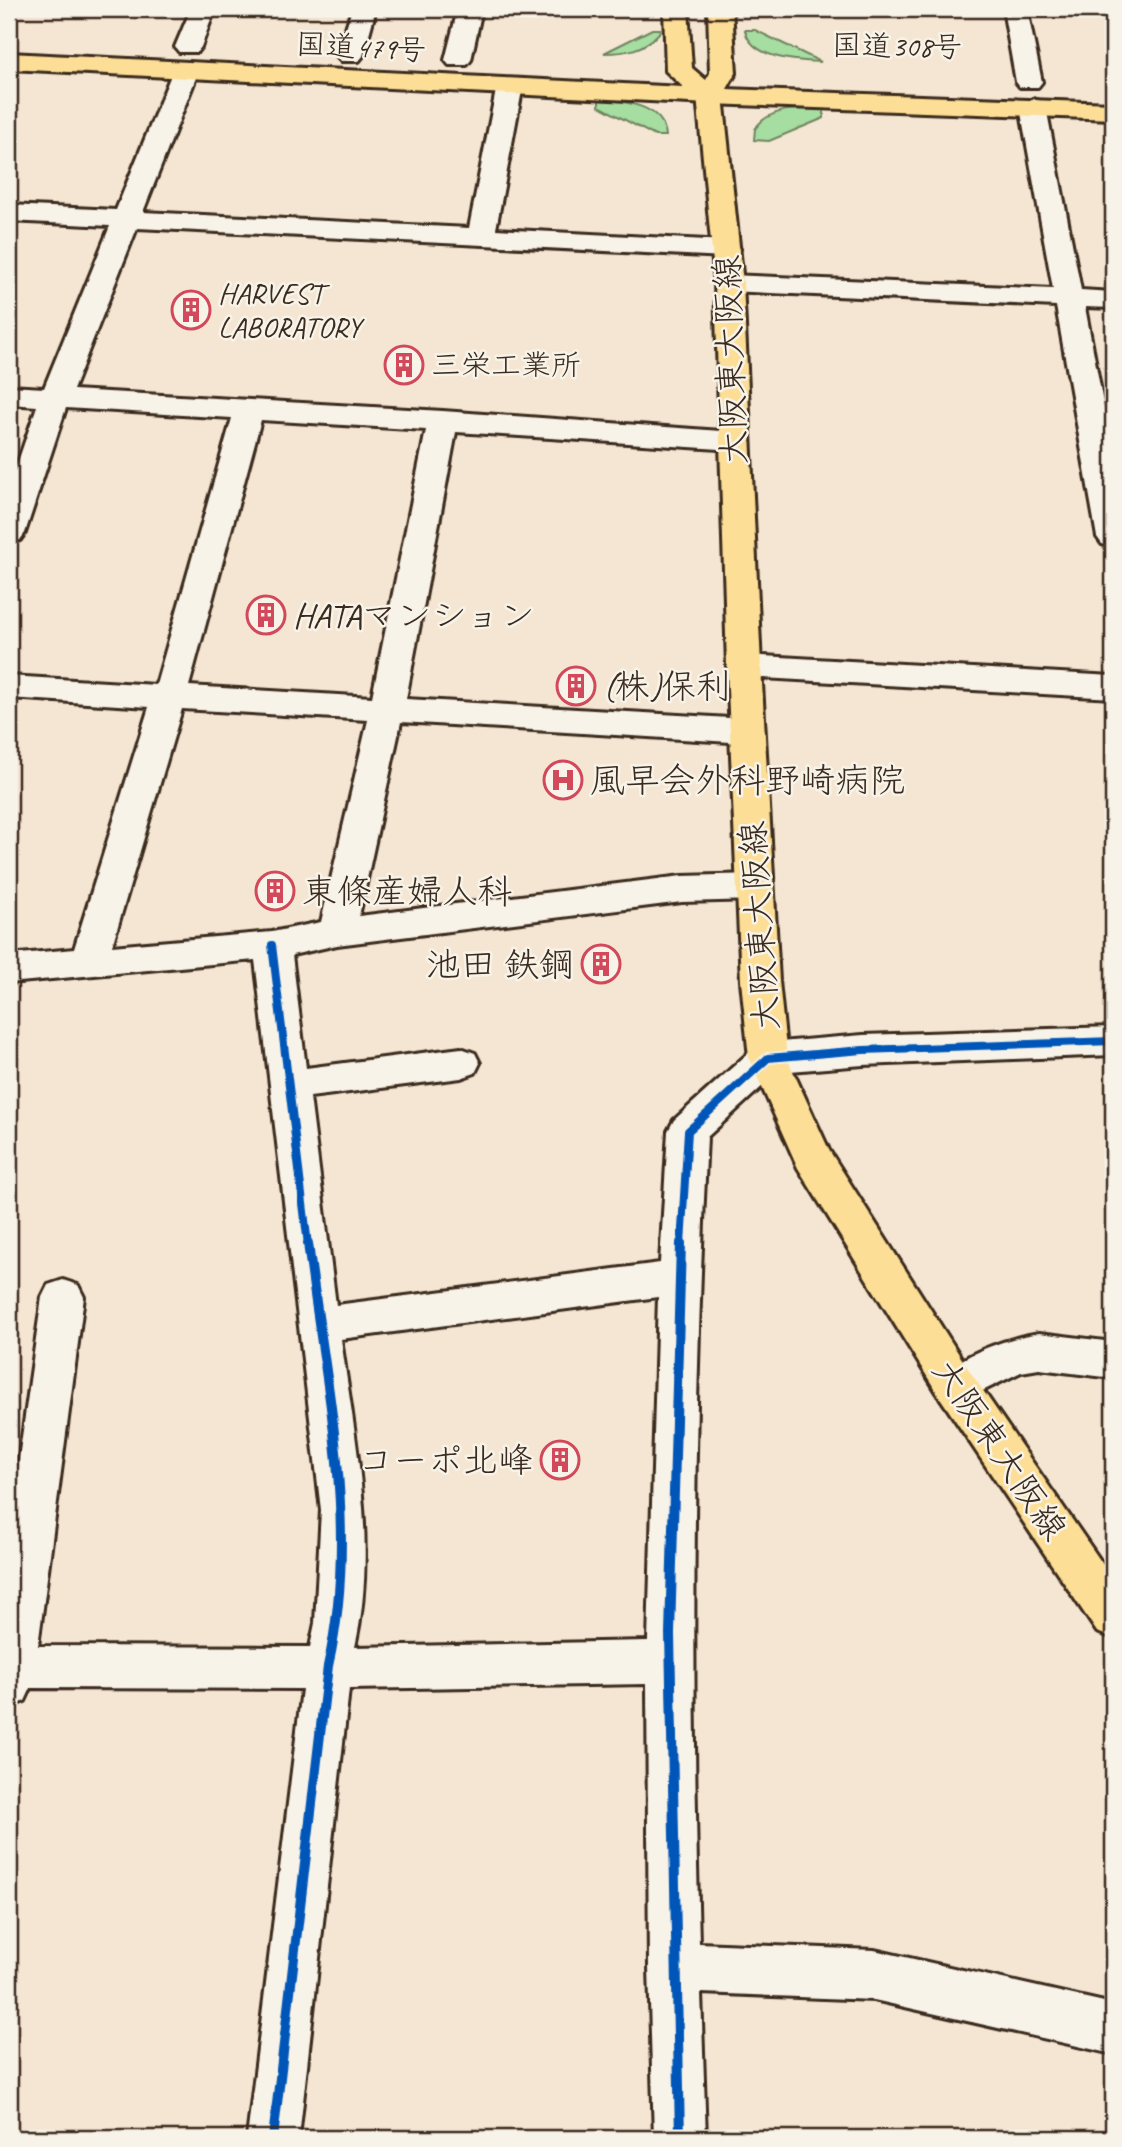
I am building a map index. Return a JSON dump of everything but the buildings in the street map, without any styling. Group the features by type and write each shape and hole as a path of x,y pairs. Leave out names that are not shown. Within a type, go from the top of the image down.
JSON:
{"main road":[{"path":"676,9 679,71 717,84"},
{"name":"大阪東大阪線","path":"720,9 717,84 735,440 734,470 755,887 768,1058 812,1157 956,1386 1113,1617"},
{"name":"国道479号","path":"9,38 187,59 510,85 717,84"},
{"name":"国道479号","path":"9,61 350,56 679,71"},
{"name":"国道308号","path":"717,84 962,81"},
{"name":"国道308号","path":"1002,82 1113,111"},
{"name":"国道308号","path":"717,84 1039,91"}],"street":[{"path":"9,533 55,397 187,59 203,9"},
{"path":"350,56 364,9"},
{"path":"458,60 470,9"},
{"path":"1015,9 1039,91 1071,299 1113,536"},
{"path":"481,237 510,85"},
{"path":"9,213 481,237 727,266 1071,299 1113,300"},
{"path":"9,395 735,440"},
{"path":"89,960 169,697 249,409"},
{"path":"337,932 387,709 443,421"},
{"path":"744,666 1113,687"},
{"path":"9,687 747,731"},
{"path":"9,969 272,945 337,932 682,889 755,887"},
{"path":"272,945 318,1325 344,1510 338,1623 328,1666 274,2138"},
{"path":"680,2138 674,1967 670,1662 678,1277 688,1130 768,1058 863,1051 1113,1041"},
{"path":"289,1085 461,1063"},
{"path":"318,1325 678,1277"},
{"path":"63,1297 10,1674 328,1666 351,1668 670,1662"},
{"path":"956,1386 1013,1355 1039,1351 1113,1360"},
{"path":"674,1967 874,1975 1113,2029"}],"green space":[{"path":"652,29 660,29 659,33 641,47 604,53"},
{"path":"745,30 755,30 821,62 788,59 765,53 749,40"},
{"path":"599,99 631,103 651,111 664,126 666,136 655,136 599,106"},
{"path":"824,109 824,118 769,141 754,140 755,129 768,116 786,110"}],"cycle path":[{"path":"272,945 343,1510 338,1623 328,1666 273,2138"},
{"path":"680,2138 670,1634 675,1383 688,1131 768,1058 863,1050 1113,1041"}],"place":[{"name":"HARVEST LABORATORY","path":"191,310"},
{"name":"三栄工業所","path":"404,365"},
{"name":"HATAマンション","path":"266,615"},
{"name":"(株)保利","path":"576,686"},
{"name":"風早会外科野崎病院","path":"563,780"},
{"name":"東條産婦人科","path":"275,891"},
{"name":"池田 鉄鋼","path":"601,964"},
{"name":"コーポ北峰","path":"560,1460"}]}
